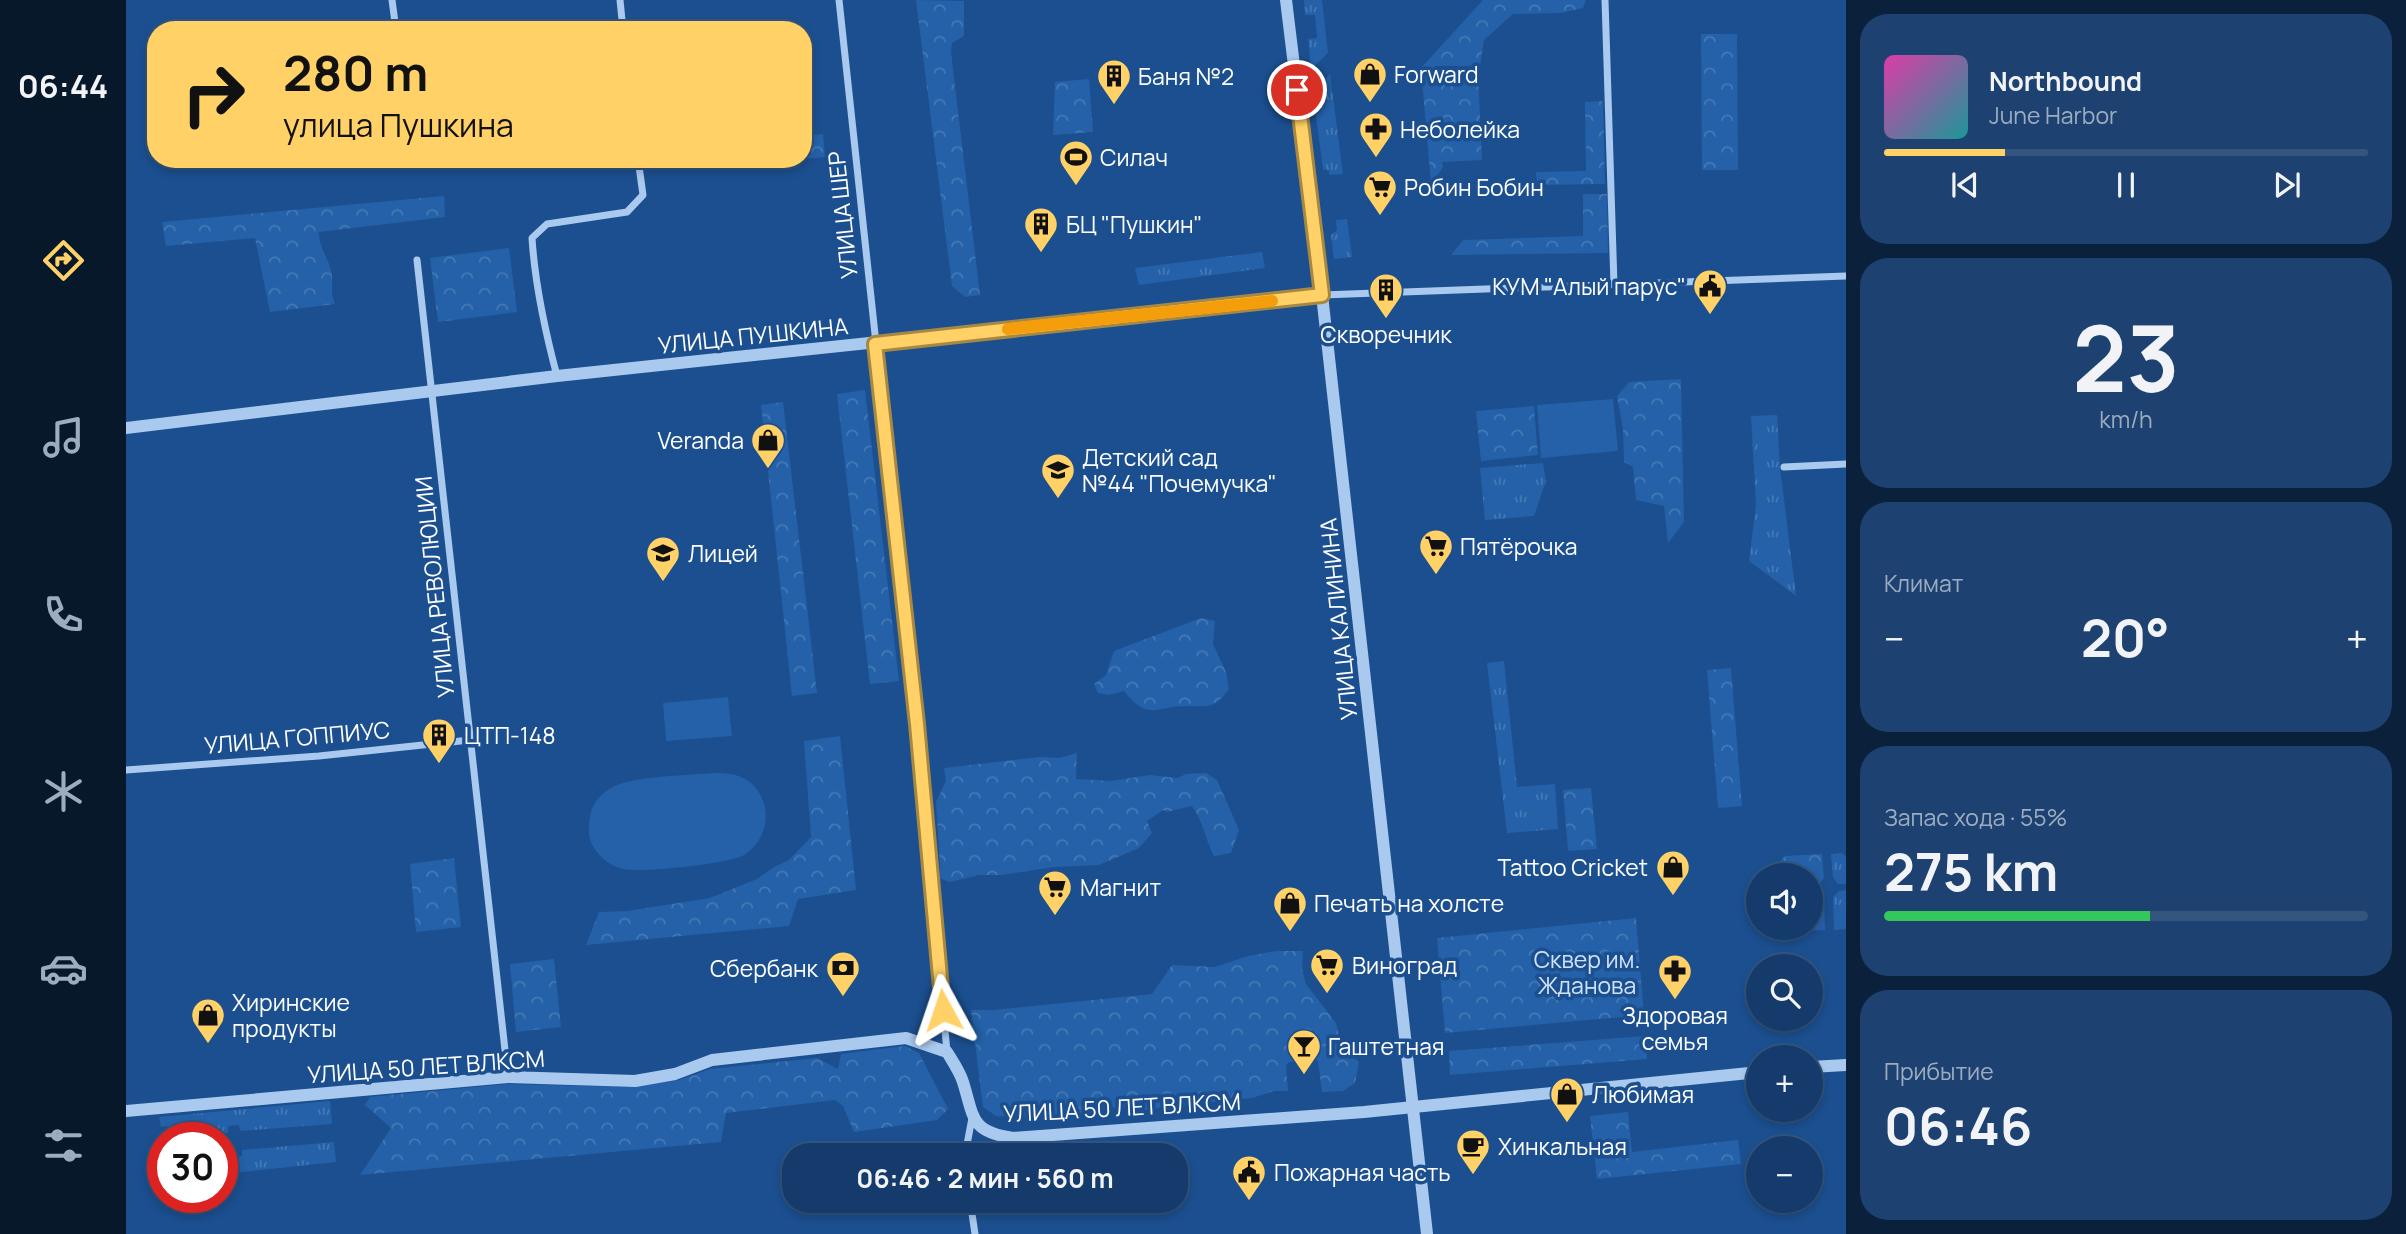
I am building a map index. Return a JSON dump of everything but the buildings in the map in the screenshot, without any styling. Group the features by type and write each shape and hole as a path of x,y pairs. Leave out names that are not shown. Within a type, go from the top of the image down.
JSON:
{"street":[{"path":"392,0 395,21"},
{"path":"620,0 622,21"},
{"name":"УЛИЦА ШЕР","path":"839,0 917,724 947,1052"},
{"name":"УЛИЦА КАЛИНИНА","path":"1286,0 1322,295 1427,1234"},
{"path":"1605,0 1614,285"},
{"path":"557,376 547,341 536,282 532,238 547,224 627,212 643,195 639,168"},
{"name":"УЛИЦА РЕВОЛЮЦИИ","path":"417,260 508,1077"},
{"name":"УЛИЦА ПУШКИНА","path":"126,428 557,376 1322,295 1846,276"},
{"path":"1784,467 1846,464"},
{"name":"УЛИЦА ГОППИУС","path":"126,770 319,756 470,740"},
{"name":"УЛИЦА 50 ЛЕТ ВЛКСМ","path":"126,1111 508,1077 635,1080 675,1074 712,1060 906,1038 947,1052 962,1078 972,1118 992,1135 1013,1138 1413,1107 1746,1073"},
{"path":"1823,1066 1846,1065"},
{"path":"967,1143 972,1118"},
{"path":"972,1213 975,1234"}],"green space":[{"path":"916,0 964,1 964,36 952,43 951,53 980,295 965,297 952,286"},
{"path":"1304,0 1322,0 1328,53 1311,69 1308,39 1317,38 1315,15 1305,15"},
{"path":"1483,0 1586,0 1583,8 1561,13 1513,14 1484,40 1480,66 1435,66 1436,74 1478,72 1482,160 1442,162 1443,167 1431,184 1421,68"},
{"path":"1701,34 1737,34 1738,170 1702,170"},
{"path":"1330,74 1343,174 1329,175 1329,171 1323,169 1313,93"},
{"path":"1089,79 1093,132 1053,135 1055,82"},
{"path":"1603,101 1605,184 1537,185 1536,172 1586,171 1585,102"},
{"path":"823,134 825,157 812,158 812,135"},
{"path":"1583,194 1607,194 1608,253 1451,255 1463,240 1583,236"},
{"path":"444,196 445,217 319,232 331,270 335,304 270,312 255,238 166,246 162,222"},
{"path":"1347,219 1352,257 1334,259 1331,235 1337,230 1336,220"},
{"path":"509,248 517,312 438,322 430,258"},
{"path":"1262,252 1265,268 1139,285 1135,268"},
{"path":"1681,379 1684,522 1668,543 1664,506 1636,500 1633,467 1624,462 1623,429 1617,396 1629,382"},
{"path":"865,390 899,681 870,684 837,394"},
{"path":"1613,399 1618,451 1541,458 1537,405"},
{"path":"783,402 817,693 792,696 761,405"},
{"path":"1534,406 1538,455 1481,461 1476,411"},
{"path":"1777,415 1780,467 1796,596 1749,561 1756,505 1751,416"},
{"path":"1543,463 1546,481 1534,516 1485,520 1480,468"},
{"path":"1201,618 1215,621 1213,644 1226,672 1229,689 1219,701 1205,706 1152,710 1139,706 1124,691 1109,695 1098,693 1094,684 1106,675 1114,651"},
{"path":"1504,661 1517,787 1555,784 1558,829 1507,833 1487,663"},
{"path":"1731,668 1742,806 1718,808 1707,670"},
{"path":"728,697 732,736 666,741 663,703"},
{"path":"840,736 856,890 798,899 789,926 586,945 599,912 627,911 710,898 757,879 789,860 811,837 804,741"},
{"path":"1077,753 1076,779 1111,781 1150,775 1177,778 1186,774 1206,773 1217,780 1239,830 1231,853 1214,856 1192,806 1167,812 1163,810 1147,821 1152,833 1139,848 1099,865 979,875 950,882 939,878 936,802 946,781 944,768 1040,757 1059,758"},
{"path":"716,773 747,780 763,800 766,820 763,830 753,848 744,855 704,864 633,870 611,864 594,848 589,833 592,808 603,793 611,788 646,779"},
{"path":"1591,788 1597,849 1568,851 1563,790"},
{"path":"1842,853 1846,857 1846,884 1838,884 1833,877 1831,854"},
{"path":"1822,854 1823,863 1778,863 1785,856"},
{"path":"454,858 461,927 416,932 410,864"},
{"path":"1846,890 1846,929 1834,930 1833,897 1839,891"},
{"path":"1823,897 1824,898 1823,930"},
{"name":"Сквер им. Жданова","path":"1636,918 1644,1015 1445,1033 1437,938"},
{"path":"1276,951 1303,951 1302,969 1306,984 1336,1023 1341,1043 1359,1062 1355,1083 1343,1091 1322,1092 1318,1060 1289,1062 1286,1065 1288,1091 1274,1091 1252,1098 1140,1110 1111,1107 1075,1119 996,1116 983,1107 971,1010 1152,994 1172,965 1215,967 1248,956"},
{"path":"554,959 561,1027 516,1032 510,964"},
{"path":"1646,1036 1647,1059 1450,1075 1449,1051"},
{"path":"905,1046 919,1053 948,1109 937,1120 854,1132 843,1106 835,1100 726,1113 721,1142 360,1175 391,1128 365,1105 370,1097 507,1084 628,1087 679,1080 710,1069 817,1058 838,1069 841,1054"},
{"path":"330,1101 332,1124 240,1131 238,1122 160,1122 159,1117"},
{"path":"1628,1112 1632,1152 1738,1140 1741,1164 1597,1179 1590,1116"},
{"path":"334,1142 336,1162 238,1172 238,1157 242,1156 242,1150"}],"slow traffic":[{"path":"1008,329 1272,301"}],"place":[{"name":"Forward","path":"1370,104"},
{"name":"Баня №2","path":"1114,106"},
{"name":"Неболейка","path":"1376,159"},
{"name":"Силач","path":"1076,187"},
{"name":"Робин Бобин","path":"1380,217"},
{"name":"БЦ \"Пушкин\"","path":"1041,254"},
{"name":"КУМ \"Алый парус\"","path":"1710,316"},
{"name":"Скворечник","path":"1386,320"},
{"name":"Veranda","path":"768,470"},
{"name":"Детский сад №44 \"Почемучка\"","path":"1058,500"},
{"name":"Пятёрочка","path":"1436,576"},
{"name":"Лицей","path":"663,583"},
{"name":"ЦТП-148","path":"439,765"},
{"name":"Tattoo Cricket","path":"1673,897"},
{"name":"Магнит","path":"1055,917"},
{"name":"Печать на холсте","path":"1290,933"},
{"name":"Виноград","path":"1327,995"},
{"name":"Сбербанк","path":"843,998"},
{"name":"Здоровая семья","path":"1675,1001"},
{"name":"Хиринские продукты","path":"208,1045"},
{"name":"Гаштетная","path":"1304,1076"},
{"name":"Любимая","path":"1567,1124"},
{"name":"Хинкальная","path":"1473,1176"},
{"name":"Пожарная часть","path":"1249,1202"}],"route":[{"path":"943,1010 917,724 875,344 1322,295 1297,90"}]}
